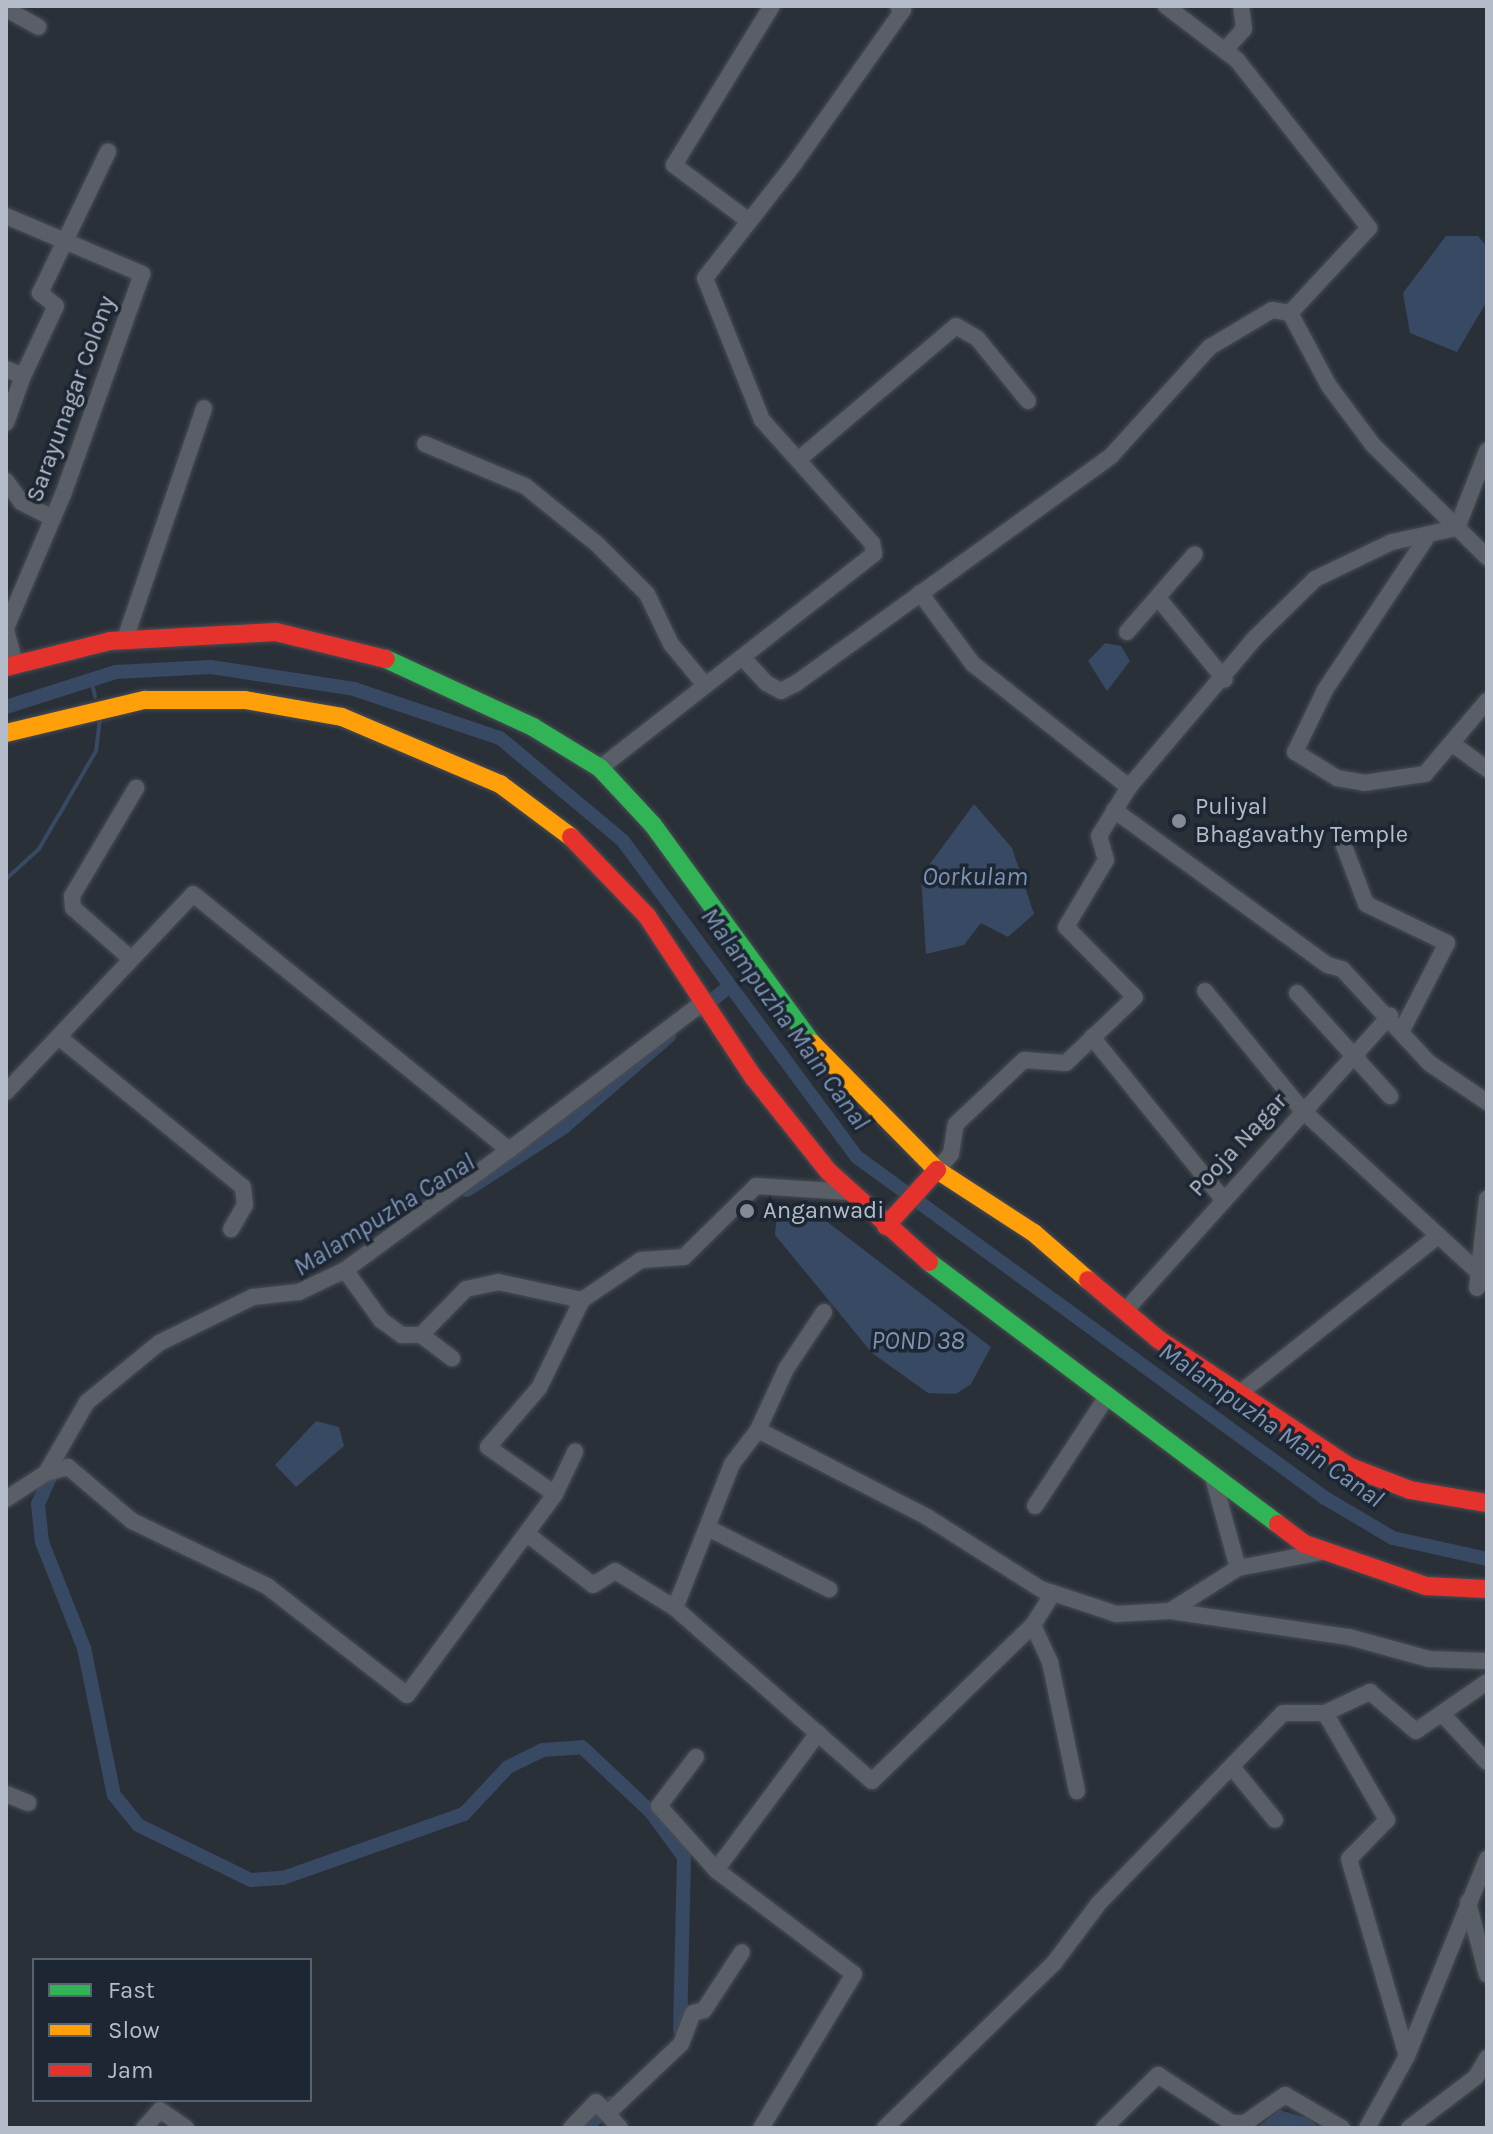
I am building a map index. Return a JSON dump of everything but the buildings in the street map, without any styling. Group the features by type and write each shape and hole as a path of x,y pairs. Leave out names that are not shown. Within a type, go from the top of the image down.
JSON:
{"street":[{"path":"749,221 674,165 772,6"},
{"path":"1166,6 1237,60"},
{"path":"1241,6 1244,29 1225,50 1237,60 1369,228 1290,313"},
{"path":"600,768 874,554 762,420 705,278 903,7"},
{"path":"6,9 38,27"},
{"path":"6,423 23,376 56,306 40,293 108,152"},
{"path":"6,216 65,242"},
{"name":"Sarayunagar Colony","path":"10,665 6,629 53,518 142,274 65,242"},
{"path":"742,657 781,691 1111,456 1210,347 1245,320 1272,310 1290,313"},
{"path":"1290,313 1329,386 1373,445 1487,557"},
{"path":"798,460 956,326 977,338 1028,401"},
{"path":"6,369 23,376"},
{"path":"125,639 204,408"},
{"path":"425,444 525,486 587,535 647,594 671,644 705,685"},
{"path":"890,1222 951,1154 956,1124 1024,1060 1066,1063 1135,997 1066,927 1106,860 1099,836 1129,787 1167,749 1225,680 1254,639 1315,579 1392,542 1425,540 1457,528 1487,451"},
{"path":"6,481 21,502 53,518"},
{"path":"1425,540 1325,690 1295,752 1337,778 1364,783 1425,774 1454,745 1487,701"},
{"path":"1127,632 1159,599 1195,554"},
{"path":"920,593 973,664 1129,787"},
{"path":"1159,599 1225,680"},
{"path":"10,665 125,639 276,632 369,651 533,727 600,768 653,825 831,1069 930,1176 1034,1233 1125,1311 1350,1467 1410,1490 1487,1503"},
{"path":"6,733 145,700 245,700 342,717 414,743 500,784 595,855 647,916 707,1008 849,1192 890,1222 973,1301 1108,1395 1214,1481 1325,1551 1426,1586 1487,1589"},
{"path":"1454,745 1487,769"},
{"path":"130,958 73,908 72,896 136,788"},
{"path":"1114,810 1327,965 1342,969 1390,1016 1429,1063 1487,1102"},
{"path":"1344,846 1366,904 1447,943 1402,1030"},
{"path":"6,1092 193,894 509,1150"},
{"path":"1205,991 1302,1110 1437,1237 1478,1280 1487,1199"},
{"path":"1297,993 1390,1096"},
{"path":"46,1473 87,1402 159,1343 253,1297 299,1292 345,1270 707,1008"},
{"name":"Pooja Nagar","path":"1125,1311 1221,1197 1390,1016"},
{"path":"1092,1037 1221,1197"},
{"path":"60,1038 243,1187 245,1205 231,1229"},
{"path":"555,1494 488,1447 539,1388 582,1300 641,1260 684,1257 756,1186 849,1192"},
{"path":"1240,1393 1437,1237"},
{"path":"345,1270 381,1320 402,1335 421,1335 452,1358"},
{"path":"421,1335 466,1289 498,1282 582,1300"},
{"path":"675,1608 732,1464 758,1430 786,1369 824,1312"},
{"path":"1035,1506 1108,1395"},
{"path":"758,1430 927,1517 1053,1593 1116,1614 1170,1611 1349,1637 1429,1659 1487,1661"},
{"path":"6,1499 46,1473 68,1467 132,1521 267,1586 407,1695 555,1494 575,1452"},
{"path":"1214,1481 1238,1568"},
{"path":"708,1528 829,1589"},
{"path":"527,1534 593,1585 615,1571 675,1608 872,1781 1033,1625 1053,1593"},
{"path":"1170,1611 1238,1568 1325,1551"},
{"path":"1033,1625 1050,1662 1077,1791"},
{"path":"885,2128 1054,1963 1099,1903 1283,1713 1325,1713 1370,1692 1416,1731 1443,1715 1487,1681"},
{"path":"1325,1713 1387,1820 1349,1859 1407,2056"},
{"path":"1443,1715 1487,1762"},
{"path":"716,1870 818,1733"},
{"path":"696,1757 659,1806 716,1870 854,1974 761,2128"},
{"path":"1232,1767 1275,1820"},
{"path":"6,1794 28,1803"},
{"path":"1367,2128 1407,2056 1487,1859"},
{"path":"1468,1902 1487,1975"},
{"path":"1476,1931 1487,1916"},
{"path":"571,2128 602,2108 681,2044 693,2013 704,2010 742,1952"},
{"path":"1409,2128 1476,2077 1487,2058"},
{"path":"1104,2128 1158,2075 1232,2123 1245,2123 1285,2095 1342,2128"},
{"path":"602,2108 620,2128"},
{"path":"144,2128 160,2110 186,2128"}],"water":[{"path":"1446,236 1478,236 1487,247 1487,301 1457,352 1410,333 1403,293"},
{"path":"1105,643 1121,646 1130,661 1107,691 1088,661"},
{"name":"Oorkulam","path":"974,804 1012,848 1034,914 1008,937 981,923 964,945 926,954 921,876"},
{"name":"POND 38","path":"786,1204 813,1211 991,1347 971,1384 956,1394 928,1393 872,1353 775,1235 777,1211"},
{"path":"316,1421 339,1427 344,1446 296,1487 275,1465"},
{"path":"1279,2110 1307,2118 1320,2128 1257,2128"}],"waterway":[{"name":"Malampuzha Main Canal","path":"6,707 116,672 211,667 354,689 500,738 623,841 857,1157 1325,1498 1393,1538 1487,1559"},
{"path":"91,679 95,697"},
{"path":"6,879 39,849 59,815 96,751 100,719"},
{"name":"Malampuzha Canal","path":"700,1010 730,986"},
{"name":"Malampuzha Canal","path":"467,1190 564,1127 669,1036"},
{"name":"Malampuzha Canal","path":"55,1466 38,1504 42,1542 84,1648 114,1795 138,1825 251,1880 283,1878 464,1814 508,1767 543,1750 582,1747 651,1812 684,1857 680,2030"},
{"name":"Malampuzha Canal","path":"586,2128 611,2103"}],"traffic: fast":[{"path":"386,659 533,727 600,768 653,825 812,1043"},
{"path":"929,1262 1278,1524"}],"traffic: slow":[{"path":"6,733 145,700 245,700 342,717 500,784 571,837"},
{"path":"812,1043 937,1170 1034,1233 1088,1280"}],"traffic: jam":[{"path":"6,667 110,641 276,632 386,659"},
{"path":"571,837 647,916 754,1078 828,1171 929,1262"},
{"path":"886,1226 937,1170"},
{"path":"1088,1280 1158,1339 1350,1467 1410,1490 1487,1503"},
{"path":"1278,1524 1305,1544 1426,1586 1487,1589"}],"place":[{"name":"Puliyal Bhagavathy Temple","path":"1179,821"},
{"name":"Anganwadi","path":"747,1211"}]}
